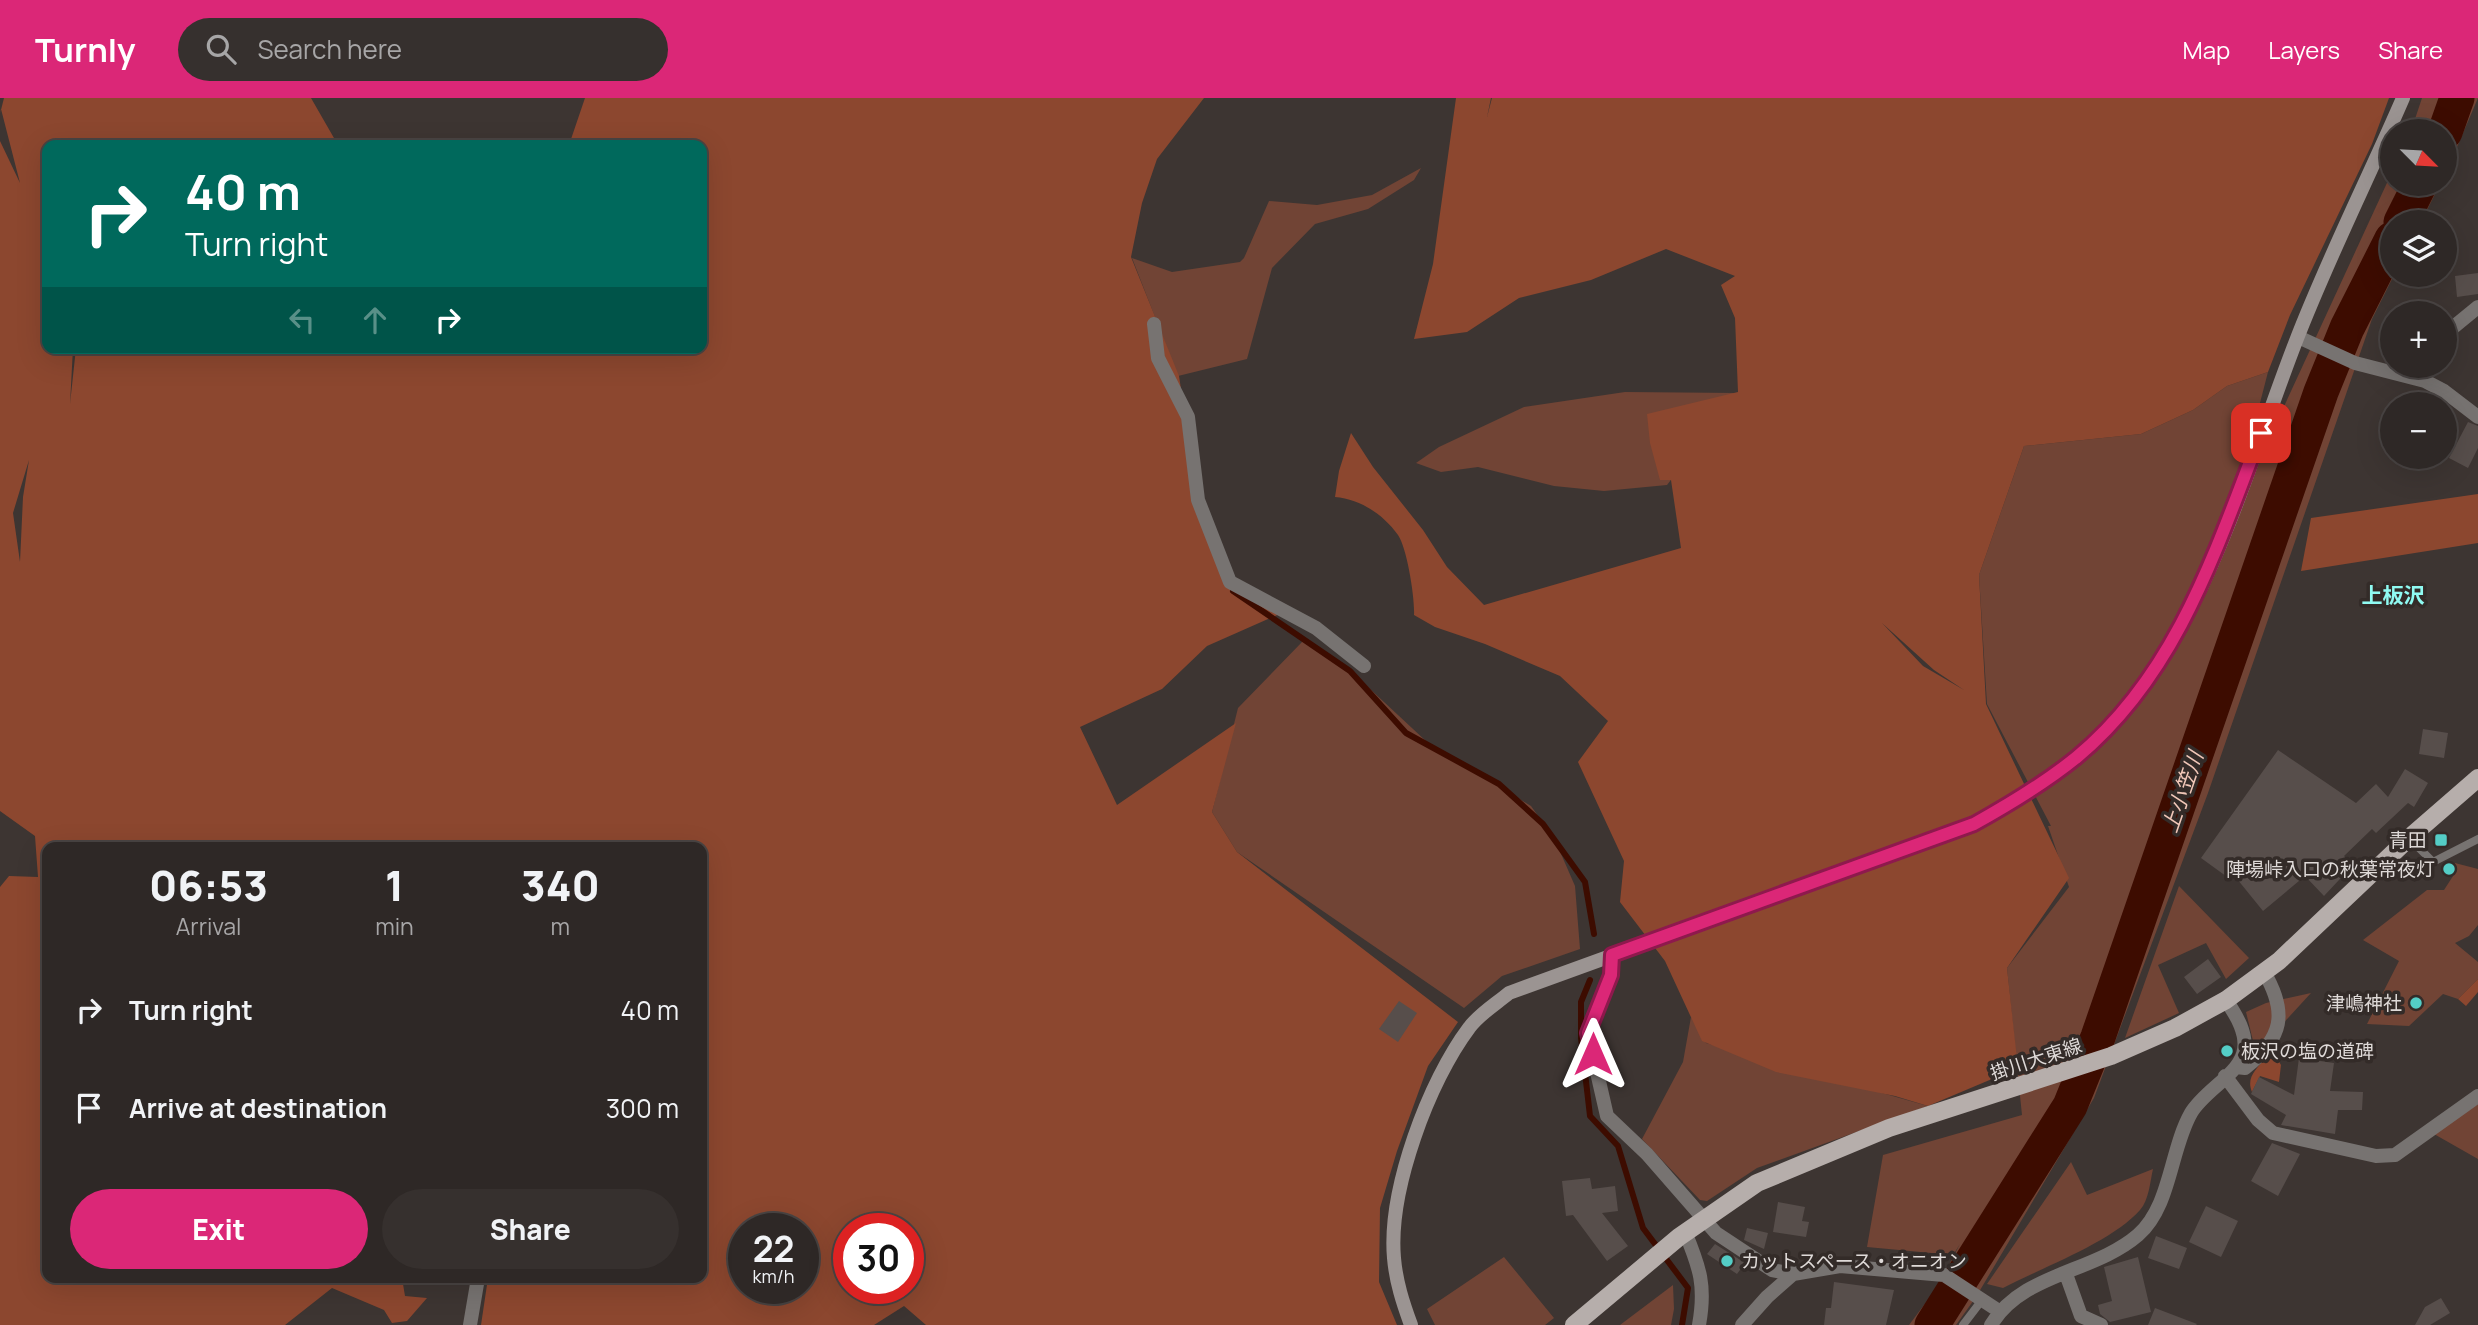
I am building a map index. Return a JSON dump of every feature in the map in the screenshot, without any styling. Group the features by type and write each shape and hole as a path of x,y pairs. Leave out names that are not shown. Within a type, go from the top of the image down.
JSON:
{"main road":[{"name":"掛川大東線","path":"1574,1325 1682,1234 1757,1183 1889,1128 2111,1056 2175,1028 2226,1000 2264,972 2478,778"}],"street":[{"path":"1411,1325 1399,1293 1393,1255 1399,1197 1416,1134 1441,1069 1471,1025 1509,993 1974,824 2026,794 2077,757 2111,724 2146,683 2177,636 2213,559 2298,337 2403,98"},
{"path":"2457,324 2478,307"},
{"path":"1154,324 1158,358 1188,417 1198,500 1230,582 1316,628 1364,666"},
{"path":"2298,337 2355,363 2380,367"},
{"path":"2419,378 2444,391 2478,417"},
{"path":"1612,955 1611,975 1588,1033 1607,1116 1647,1154 1716,1233 1772,1270 1793,1274 1840,1266 1944,1275 1999,1311"},
{"path":"2231,1072 2245,1068 2262,1055 2280,1017 2280,1004 2264,972"},
{"path":"1991,1325 1999,1311 2019,1293 2066,1274 2127,1243 2141,1232 2156,1209 2190,1115 2203,1096 2231,1072 2244,1053 2243,1032 2226,1000"},
{"path":"2231,1072 2258,1120 2273,1133 2376,1156 2395,1155 2478,1096"},
{"path":"1682,1234 1703,1278 1699,1325"},
{"path":"1742,1325 1793,1274"},
{"path":"2066,1274 2081,1316 2101,1325"},
{"path":"470,1325 477,1283"}],"lane":[{"path":"2409,838 2433,862 2478,839"},
{"path":"1963,1325 1980,1299"}],"shaded area":[{"path":"4,98 311,98 335,140 42,140 42,354 73,354 70,404 75,354 707,354 707,140 571,140 585,98 1204,98 1157,159 1142,203 1131,257 1179,376 1198,500 1230,582 1284,612 1207,646 1162,689 1080,727 1117,805 1236,723 1212,812 1237,852 1458,1022 1428,1066 1397,1151 1380,1208 1379,1282 1397,1325 926,1325 904,1306 874,1325 481,1325 487,1283 707,1283 707,842 42,842 42,1283 403,1283 405,1296 427,1298 407,1321 392,1323 384,1310 332,1288 285,1325 0,1325 0,887 9,876 38,877 35,836 0,811 0,141 20,183 1,109","holes":["29,460 23,497 20,562 13,513"]},
{"path":"1456,98 1491,98 1487,117 1492,98 2389,98 2372,144 2290,315 2268,372 2227,386 2193,410 2141,434 2024,446 1979,575 1986,704 2069,878 2007,968 2018,1068 1928,1106 1895,1096 1776,1072 1702,1041 1665,961 1620,902 1624,861 1578,762 1608,721 1560,676 1485,644 1435,627 1414,615 1410,574 1398,535 1385,520 1370,509 1335,497 1339,471 1351,433 1447,567 1484,605 1681,548 1671,480 1660,480 1650,443 1647,414 1738,392 1735,318 1721,285 1735,276 1666,249 1591,280 1519,298 1467,332 1414,339 1433,264","holes":["1882,623 1934,670 1964,690 1923,666"]},
{"path":"2422,98 2478,98 2457,147 2457,119 2415,119"},
{"path":"1421,168 1414,180 1368,209 1315,224 1272,268 1247,359 1178,376 1132,258 1172,272 1240,262 1269,201 1317,205 1372,195"},
{"path":"2381,196 2434,196 2427,210 2380,210 2380,287 2388,287 2372,319 2208,793 2094,1098 1976,1297 1956,1325 1909,1325 1936,1289 1960,1244 1953,1255 1867,1247 1883,1155 2022,1115 2007,968 2069,887 2048,826 2051,826 1987,704 1979,575 2024,446 2141,434 2193,410 2227,386 2268,372 2227,530"},
{"path":"1625,392 1738,393 1667,485 1604,491 1554,486 1478,467 1441,472 1416,463 1439,447 1524,407"},
{"path":"2478,494 2478,543 2301,571 2311,518"},
{"path":"1303,641 1341,662 1427,742 1531,806 1555,840 1575,886 1580,949 1502,976 1464,1008 1237,852 1212,812 1238,708"},
{"path":"2455,863 2478,869 2478,925 2469,936 2455,943 2478,962 2478,979 2458,999 2443,994 2409,1026 2367,1024 2399,961 2363,940 2427,890 2444,890 2453,876"},
{"path":"2179,886 2249,958 2226,979 2206,943 2158,965 2179,1013 2125,1038"},
{"path":"2478,979 2478,992 2466,1006 2458,999"},
{"path":"2311,993 2256,1053 2246,1012 2266,1003"},
{"path":"1691,1017 1706,1043 1928,1106 1757,1168 1707,1201 1700,1200 1642,1139 1683,1062"},
{"path":"2265,1058 2278,1060 2281,1065 2279,1082 2260,1076 2252,1092 2251,1078"},
{"path":"2478,1104 2478,1159 2434,1134"},
{"path":"2071,1162 2087,1195 2153,1169 2143,1206 2128,1222 2075,1254 2003,1288 1987,1284"},
{"path":"1504,1257 1554,1318 1545,1325 1435,1325 1427,1309"},
{"path":"1673,1285 1674,1309 1671,1325 1620,1325"}],"building":[{"path":"2478,273 2478,294 2457,297 2457,276"},
{"path":"2468,422 2478,426 2478,448 2468,468 2457,462 2457,443"},
{"path":"2423,729 2448,733 2444,758 2419,754"},
{"path":"2278,750 2356,803 2376,784 2388,797 2405,769 2428,783 2414,807 2408,803 2376,833 2372,829 2344,856 2353,865 2324,896 2305,876 2263,911 2233,874 2230,879 2201,858"},
{"path":"2208,959 2221,977 2197,994 2184,977"},
{"path":"1399,1001 1417,1013 1398,1042 1379,1029"},
{"path":"2299,1058 2334,1063 2330,1091 2363,1092 2362,1110 2338,1110 2335,1134 2281,1125 2286,1115 2251,1094 2259,1077 2294,1095"},
{"path":"2272,1143 2300,1154 2278,1196 2251,1181"},
{"path":"1590,1178 1592,1189 1615,1186 1618,1211 1602,1213 1628,1246 1607,1261 1573,1215 1566,1216 1562,1181"},
{"path":"1778,1202 1805,1207 1802,1221 1809,1222 1806,1237 1773,1232"},
{"path":"2206,1206 2238,1221 2221,1257 2189,1242"},
{"path":"1747,1228 1768,1233 1764,1249 1744,1240"},
{"path":"2156,1236 2187,1248 2179,1269 2148,1258"},
{"path":"1715,1244 1745,1263 1737,1274 1707,1254"},
{"path":"2138,1257 2151,1312 2110,1322 2100,1314 2098,1305 2112,1301 2104,1267"},
{"path":"1834,1282 1894,1290 1886,1325 1824,1325 1826,1308 1831,1308"},
{"path":"2441,1298 2450,1313 2430,1325 2415,1325 2425,1307"},
{"path":"2155,1308 2197,1324 2148,1325"}],"waterway":[{"name":"上小笠川","path":"2450,119 2457,98"},
{"name":"上小笠川","path":"2407,210 2414,196"},
{"name":"上小笠川","path":"1932,1325 2070,1106 2098,1037 2321,392 2347,328 2380,263"},
{"path":"1233,591 1350,671 1406,733 1499,784 1543,824 1585,882 1594,934"},
{"path":"1590,980 1581,1002 1581,1038 1590,1116 1618,1146 1643,1228 1688,1288 1682,1325"}],"place":[{"name":"青田","path":"2441,840"},
{"name":"陣場峠入口の秋葉常夜灯","path":"2449,869"},
{"name":"津嶋神社","path":"2416,1003"},
{"name":"板沢の塩の道碑","path":"2227,1051"},
{"name":"カットスペース・オニオン","path":"1727,1261"}],"district":[{"name":"上板沢","path":"2393,596"}],"route":[{"path":"1593,1054 1588,1033 1611,975 1612,955 1918,847 1974,824 2026,794 2077,757 2111,724 2146,683 2177,636 2213,559 2261,433"}]}
